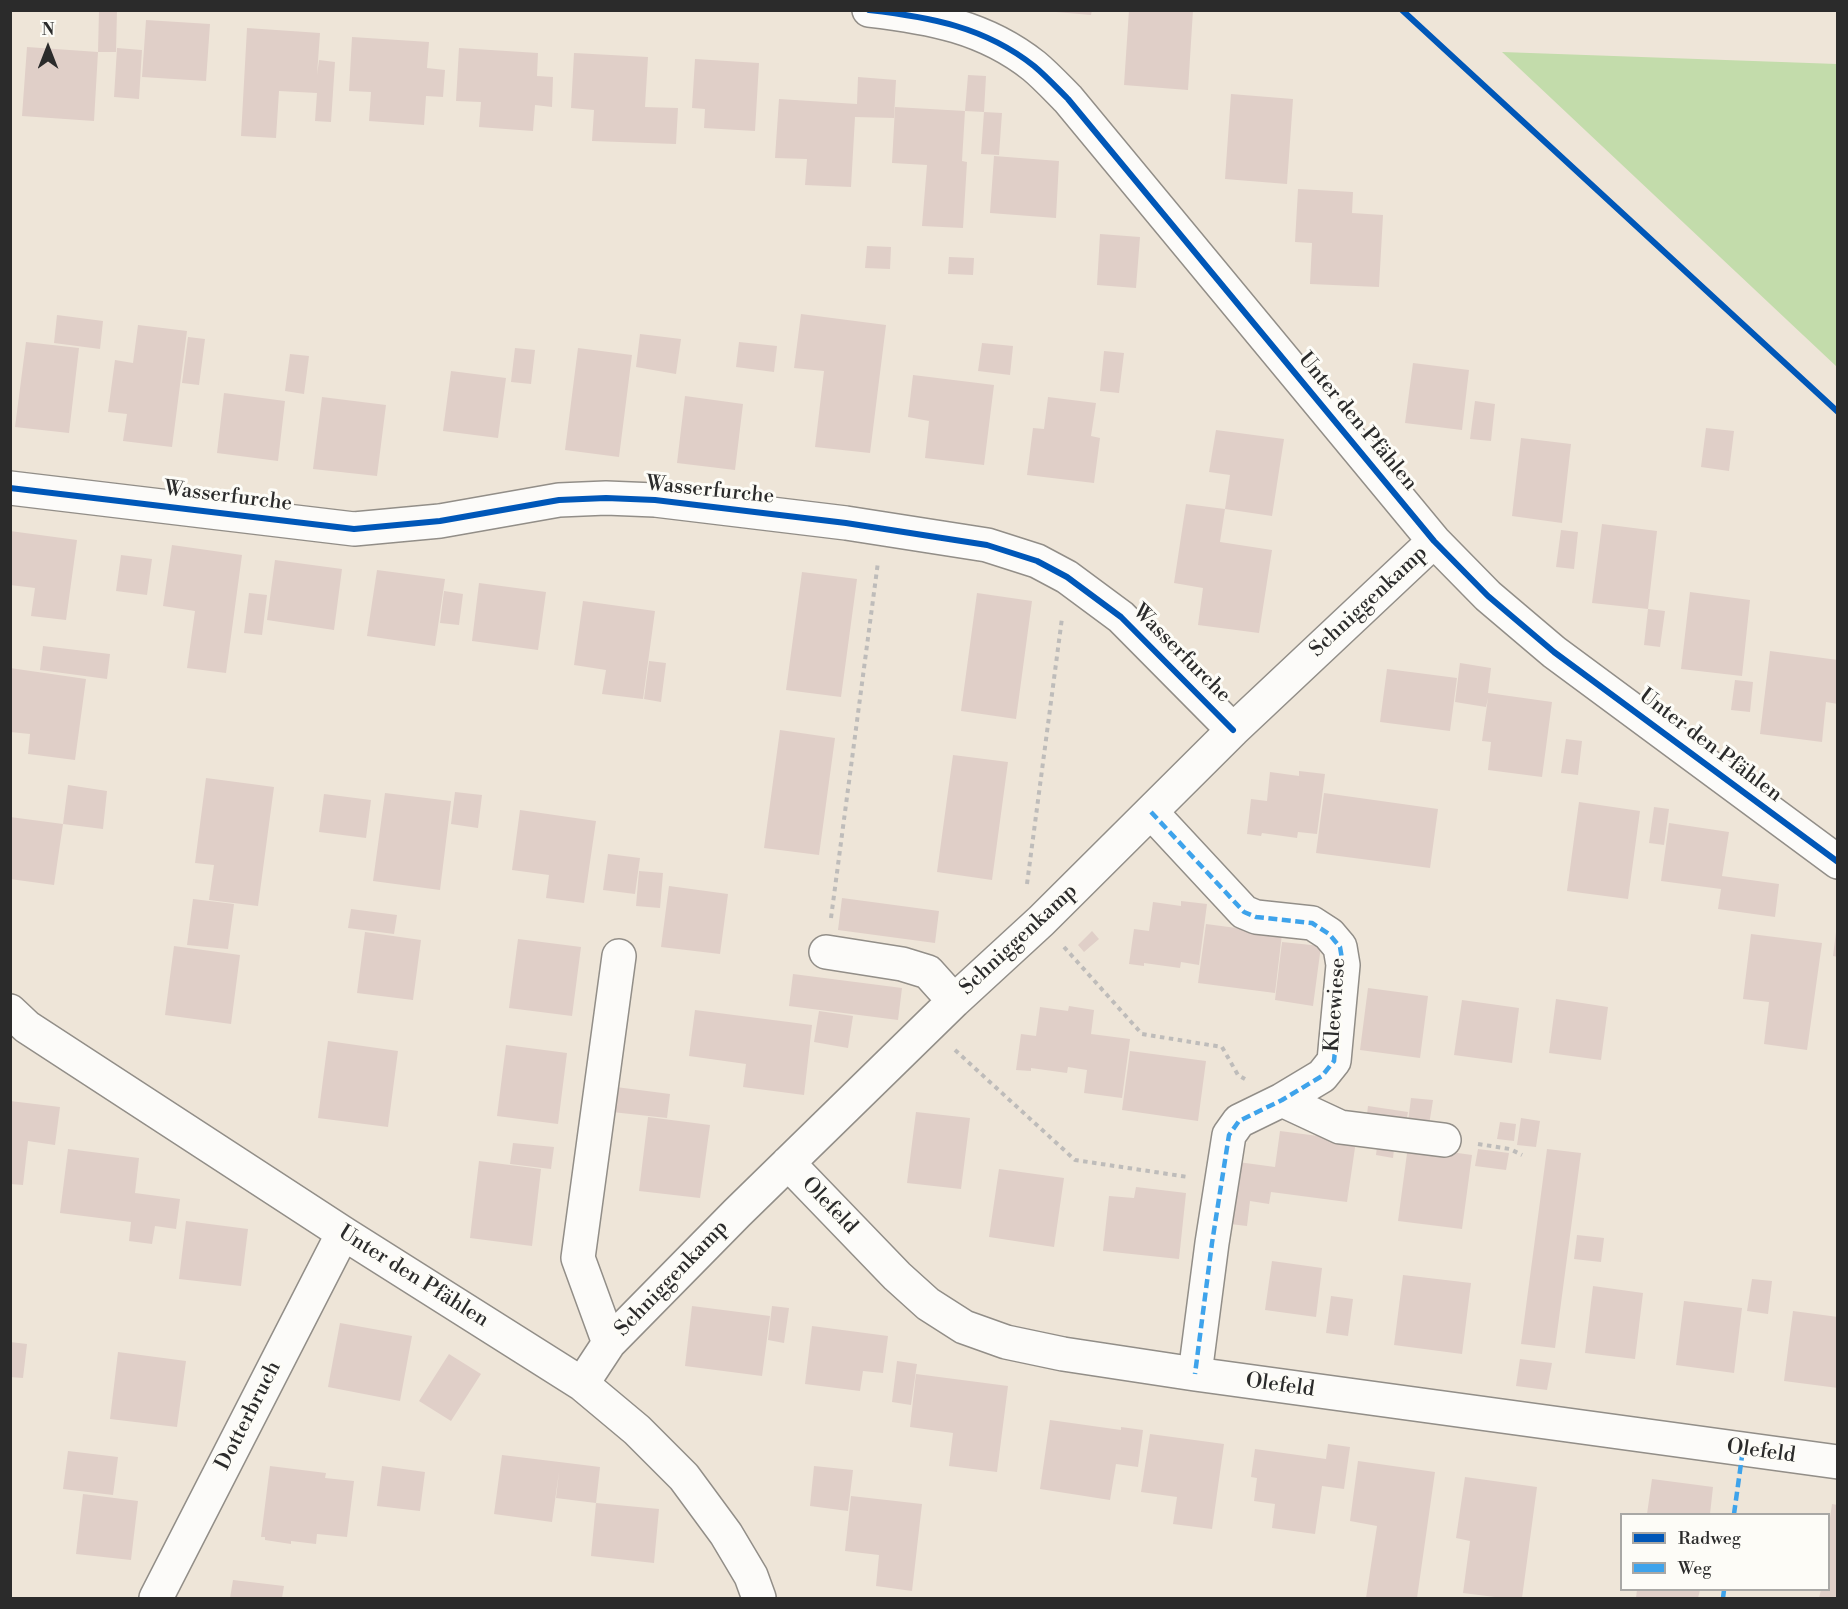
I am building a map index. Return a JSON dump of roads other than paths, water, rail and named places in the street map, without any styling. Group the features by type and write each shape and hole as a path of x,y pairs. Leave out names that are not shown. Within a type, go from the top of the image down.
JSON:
{"street":[{"name":"Unter den Pfählen","path":"868,10 906,14 949,23 980,33 1009,48 1036,67 1068,99 1434,541 1488,596 1554,652 1838,862"},
{"name":"Wasserfurche","path":"10,488 354,529 440,521 559,500 606,498 656,500 987,545 1037,561 1067,577 1121,617 1233,730"},
{"name":"Schniggenkamp","path":"582,1384 609,1343 788,1163 954,1001 1041,921 1233,730 1434,541"},
{"name":"Kleewiese","path":"1151,812 1244,912 1256,917 1312,923 1329,934 1340,947 1343,965 1334,1061 1322,1076 1282,1100 1239,1121 1229,1135 1195,1374"},
{"path":"826,952 902,964 928,972 954,1001"},
{"name":"Schniggenkamp","path":"609,1343 578,1258 619,956"},
{"name":"Unter den Pfählen","path":"10,1011 27,1027 343,1233 582,1384 637,1430 684,1476 726,1534 751,1576 759,1599"},
{"path":"1282,1100 1340,1127 1444,1140"},
{"name":"Olefeld","path":"788,1163 897,1276 928,1304 964,1327 1006,1342 1063,1354 1195,1374 1838,1462"},
{"name":"Dotterbruch","path":"156,1599 343,1233"}]}
